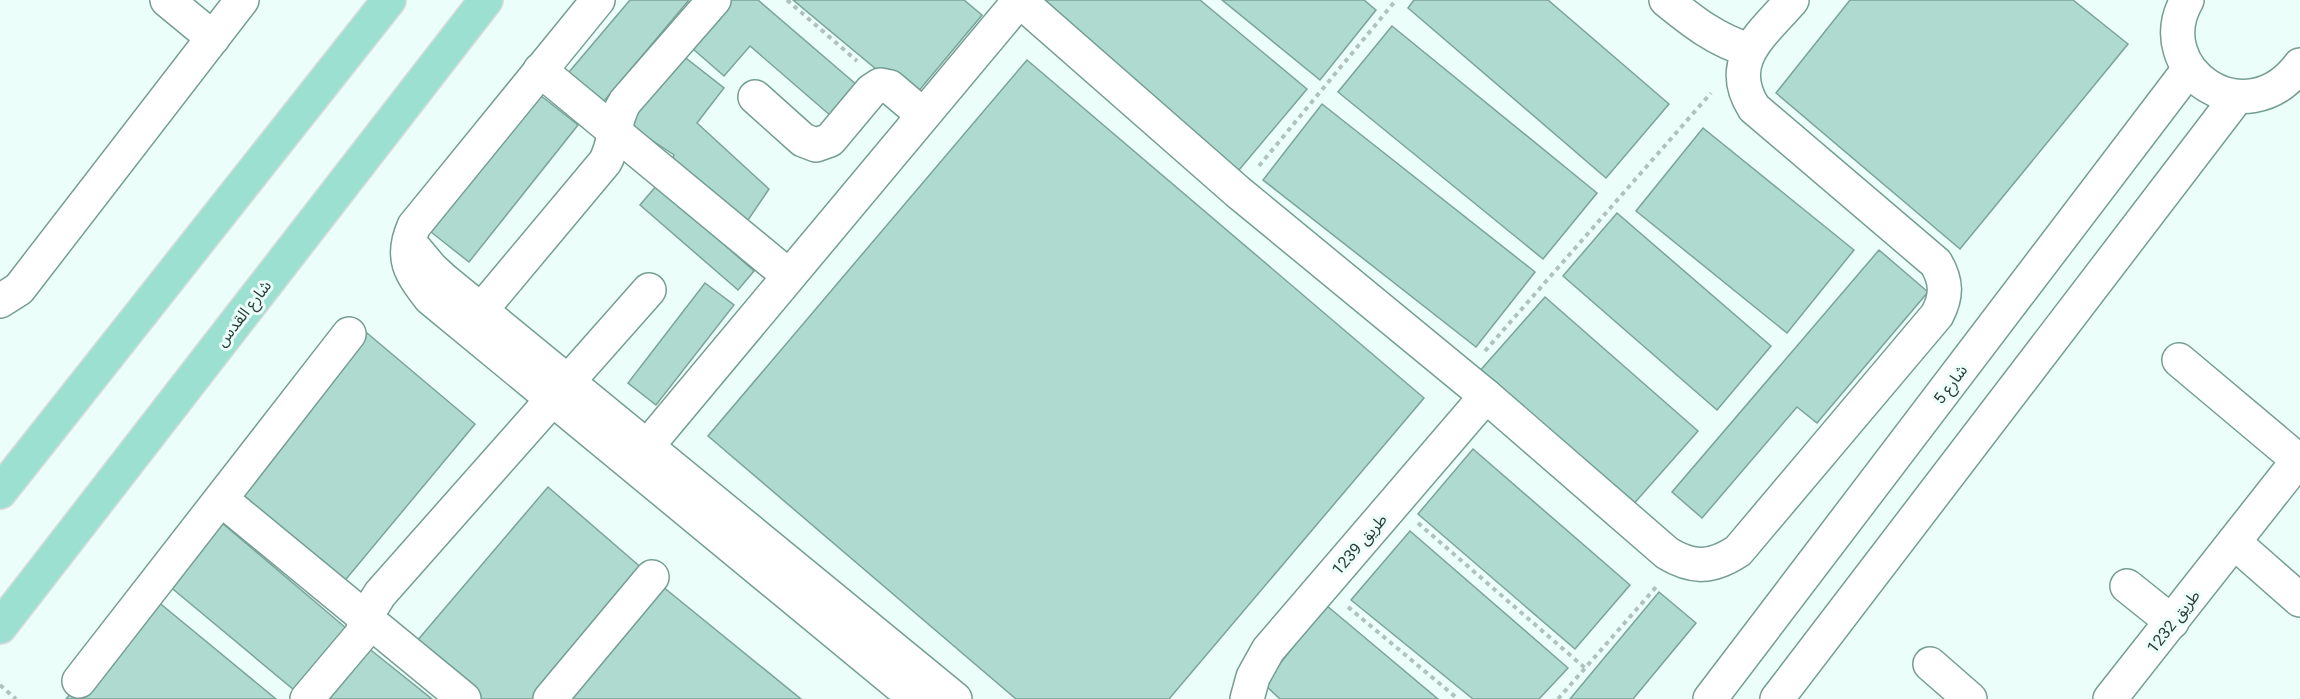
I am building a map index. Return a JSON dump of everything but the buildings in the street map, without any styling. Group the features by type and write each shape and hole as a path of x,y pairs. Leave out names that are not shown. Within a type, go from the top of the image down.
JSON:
{"main road":[{"name":"شارع القدس","path":"0,627 486,0"},
{"path":"0,492 388,1"}],"street":[{"path":"167,0 213,38"},
{"path":"0,301 19,289 242,0"},
{"path":"598,0 414,226 407,251 408,264 413,277 430,298 473,320 867,642 955,699"},
{"path":"473,320 605,162 612,147 617,116 625,102 714,0"},
{"path":"640,455 1019,0 1238,192 1474,386 1666,553 1680,561 1695,565 1710,564 1725,559 1738,551 1937,315 1944,303 1946,289 1943,275 1936,263 1754,108 1746,95 1742,80 1743,65 1749,50 1792,0"},
{"path":"1666,0 1708,33 1749,50"},
{"path":"2180,8 2179,40 2189,69 2202,83 2218,92 2237,98 2256,96 2274,90 2290,79 2300,65"},
{"name":"شارع 5","path":"1710,699 2189,69"},
{"path":"540,70 789,276"},
{"path":"754,97 803,140 816,146 830,140 875,87 885,85 923,115"},
{"path":"1777,699 2237,98"},
{"path":"307,699 356,641 380,594 649,290"},
{"path":"79,681 349,334"},
{"name":"طريق 1232","path":"2110,699 2299,459 2179,360"},
{"name":"طريق 1239","path":"1246,699 1253,677 1268,650 1395,502 1474,386"},
{"path":"220,499 464,699"},
{"path":"2234,542 2300,600"},
{"path":"550,699 652,577"},
{"path":"2127,586 2172,622"},
{"path":"867,642 916,699"},
{"path":"1930,664 1970,699"}],"path":[{"path":"787,0 885,85"},
{"path":"1238,192 1396,0"},
{"path":"1474,386 1749,50"},
{"path":"1395,502 1585,668"},
{"path":"1558,699 1680,561"},
{"path":"1323,586 1458,699"},
{"path":"0,685 16,699"}]}
